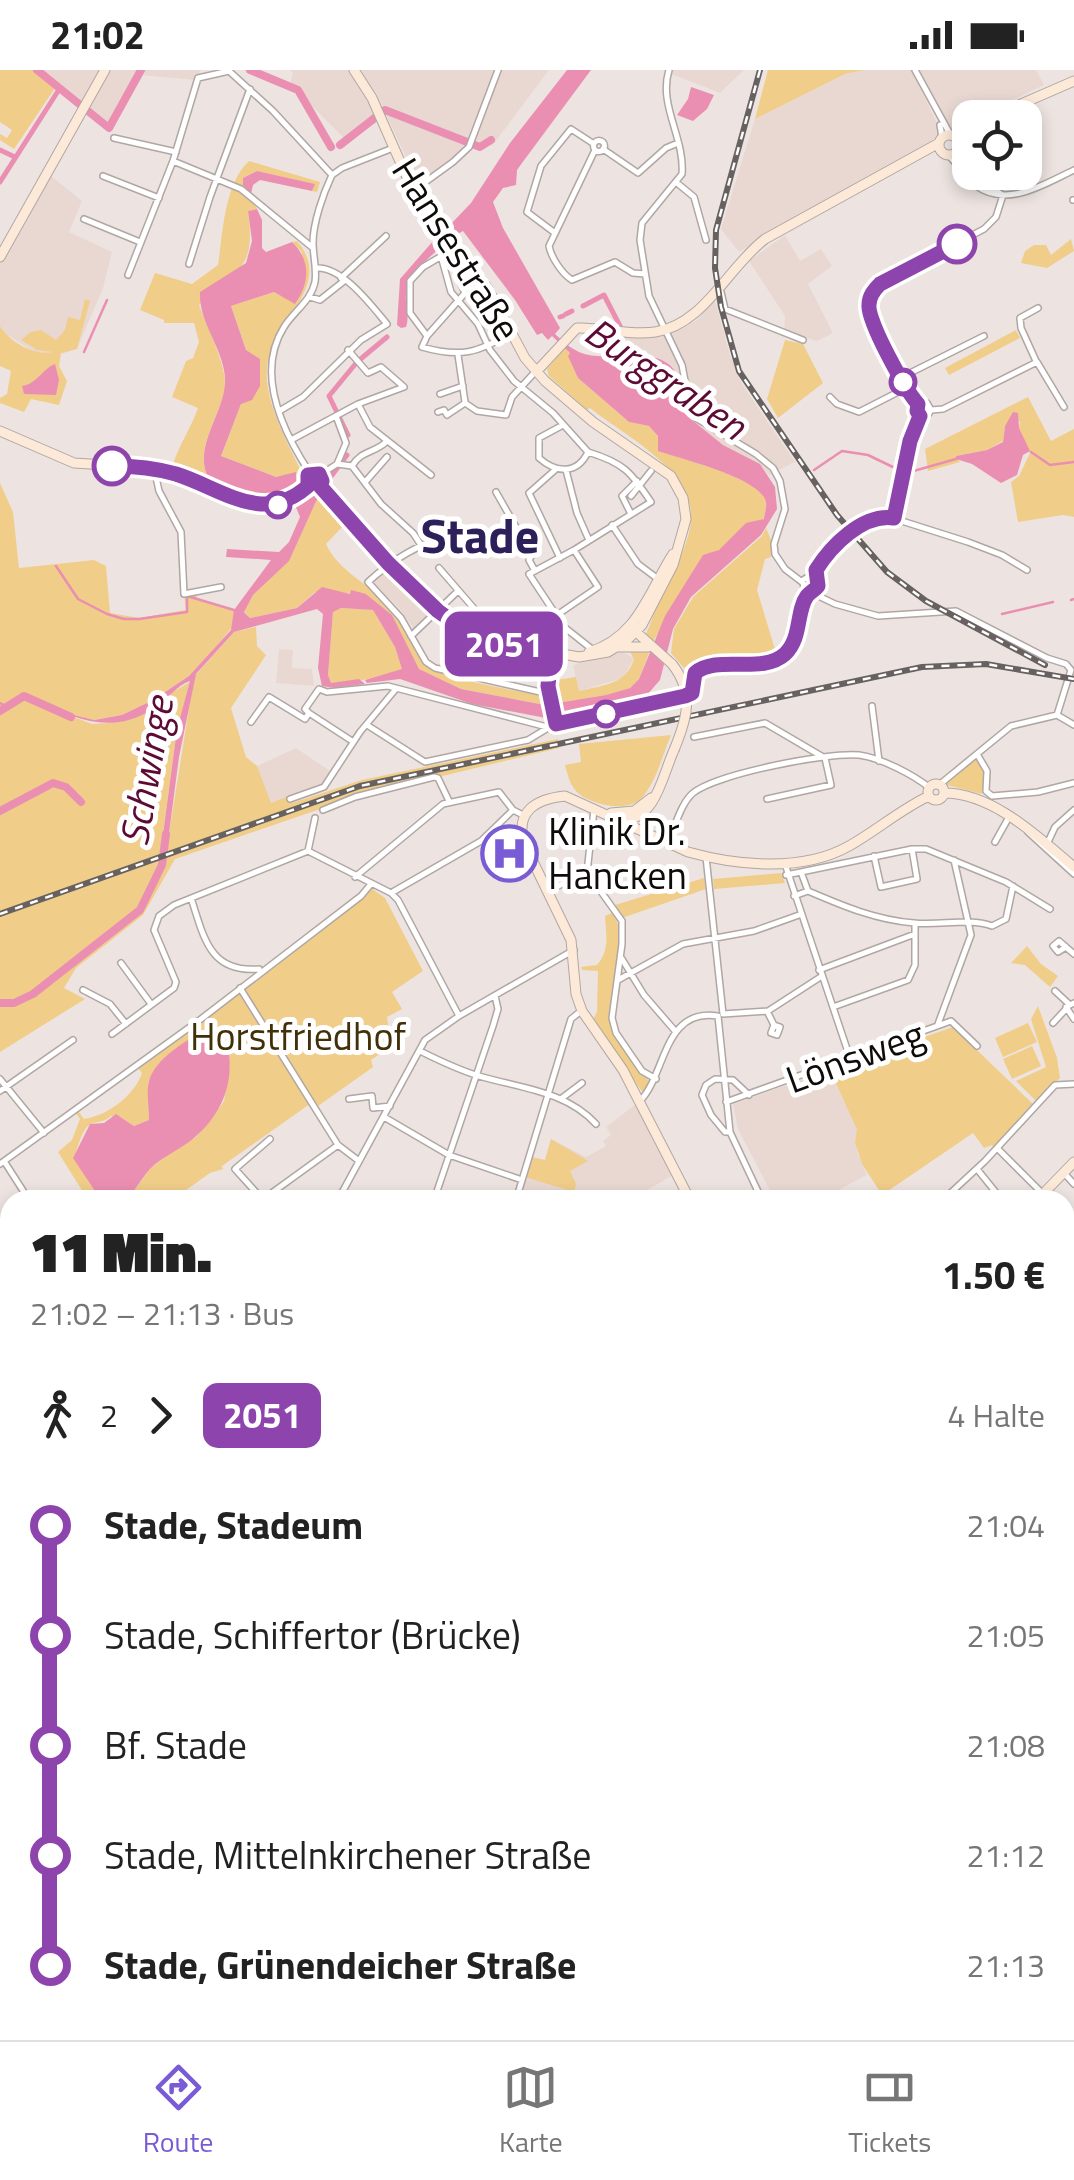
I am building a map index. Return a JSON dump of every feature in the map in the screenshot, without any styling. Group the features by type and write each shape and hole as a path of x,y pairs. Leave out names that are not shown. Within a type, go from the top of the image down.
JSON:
{"main road":[{"path":"0,257 105,70"},
{"name":"Hansestraße","path":"354,70 413,191 488,288 536,372 604,431 673,478 682,493 686,516 662,581"},
{"path":"1031,100 1074,81"},
{"path":"536,372 575,330 665,330 690,318 747,253 765,239 952,142"},
{"path":"0,431 86,466 154,468 256,504 272,506 288,501 320,483 388,563 438,611 486,640 593,656 641,637 662,581"},
{"path":"641,637 662,581"},
{"path":"573,654 641,637"},
{"path":"641,637 680,674 687,692 688,714 648,810 654,834"},
{"path":"685,1190 640,1101 582,1010 576,994 574,950 524,843 518,813 553,797 575,798 632,819 668,842 706,857 786,870 832,854 935,790 967,796 1009,817 1074,870"},
{"path":"632,819 654,794"},
{"path":"632,819 648,810"},
{"path":"1047,1190 1074,1162"}],"street":[{"path":"413,191 471,144 498,70"},
{"path":"669,70 666,90 683,165 677,183 642,222 649,296 682,364 690,407 696,418 756,454 773,468 780,481 784,516 774,552 784,569 835,604 878,616 956,611 1071,667 1057,715"},
{"path":"915,70 966,172 1003,194 1023,194 1074,170"},
{"path":"128,276 173,161 198,78 229,71 332,176"},
{"path":"189,264 250,89"},
{"path":"555,233 527,212 542,166 570,129 638,174 666,148 678,143"},
{"path":"114,138 176,152"},
{"path":"387,441 380,449 362,453 344,464 320,483 291,440 271,380 272,356 284,326 308,297 316,268 314,230 332,176 342,168 393,148"},
{"path":"597,148 549,249 568,278 575,280 615,262 645,274"},
{"path":"173,161 241,189 313,248"},
{"path":"102,176 159,198"},
{"path":"677,183 694,197 706,240"},
{"path":"920,416 918,404 870,316 868,304 873,290 984,229 996,217 1003,194"},
{"path":"84,219 140,242"},
{"path":"308,297 318,300 329,294 386,236"},
{"path":"427,336 412,316 410,282 423,267 441,256 450,239"},
{"path":"441,256 451,292 521,388 554,412 588,452 618,462 651,502 532,572"},
{"path":"281,410 303,397 348,350 387,324 363,295 326,268 316,268"},
{"path":"461,284 466,294 458,298 422,347 458,355 489,346 511,334"},
{"path":"720,285 725,309 802,340"},
{"path":"1038,308 1020,318 1021,328 1036,362 1064,407"},
{"path":"901,378 984,336"},
{"path":"291,440 358,404 404,387 383,368 368,373 348,350"},
{"path":"458,355 465,403"},
{"path":"931,410 943,410 1036,362"},
{"path":"465,403 477,410 506,415 512,397 536,372"},
{"path":"440,394 463,386"},
{"path":"830,397 837,404 859,412 906,388"},
{"path":"918,404 927,402 931,410"},
{"path":"438,412 444,410 447,415 465,403"},
{"path":"358,404 364,419 431,475"},
{"path":"920,416 931,410"},
{"path":"339,413 346,442 344,464"},
{"path":"894,518 910,441 920,416"},
{"path":"562,425 538,438 537,456 556,470 566,470 582,463 588,452"},
{"path":"366,481 387,456"},
{"path":"344,464 366,481 381,504 421,544"},
{"path":"154,468 159,491 182,532 184,594 221,587"},
{"path":"556,470 529,493 560,558"},
{"path":"566,470 588,538"},
{"path":"631,514 622,496 651,471"},
{"path":"496,492 532,554 532,572 556,616 594,651"},
{"path":"629,492 641,508"},
{"path":"367,725 425,762 528,740 553,723 690,694 694,691 695,673 702,668 781,657 796,636 808,584 816,570 861,525 886,516 968,542 1027,570"},
{"path":"612,525 638,564 662,581"},
{"path":"444,538 421,544 388,563 368,582 401,618 426,662 449,674 550,697"},
{"path":"556,616 598,587 574,550"},
{"path":"440,568 484,620 492,623 490,627"},
{"path":"411,636 458,591"},
{"path":"551,652 547,665 553,723"},
{"path":"353,742 306,710 319,689 327,692 372,686 553,723"},
{"path":"290,798 324,786 353,742 396,690"},
{"path":"251,722 269,697 305,719 309,713"},
{"path":"872,706 879,761"},
{"path":"668,842 688,796 734,774 856,755 879,761 935,790 1011,726 1057,715 1074,725"},
{"path":"694,737 765,722 825,758 831,785 767,799"},
{"path":"977,754 986,768 986,791 992,796 1038,792 1074,783"},
{"path":"323,810 355,797 434,777 450,801"},
{"path":"355,877 450,801 499,792 518,813 481,841 391,893"},
{"path":"594,807 588,872 622,922 612,1018 616,1033 642,1071 656,1078"},
{"path":"1047,845 1055,827 1074,810"},
{"path":"995,842 1009,817"},
{"path":"308,851 315,818"},
{"path":"1027,830 1030,837 1074,870"},
{"path":"874,856 881,887 917,879 912,849"},
{"path":"850,1058 786,870 801,872 926,849 1013,886 1050,909"},
{"path":"308,851 391,893 460,1016"},
{"path":"112,1034 174,988 176,982 154,930 159,916 174,905 308,851"},
{"path":"706,857 717,936 730,1132 757,1190"},
{"path":"938,1024 970,935 954,860"},
{"path":"548,891 588,872"},
{"path":"801,872 808,891"},
{"path":"22,1190 2,1163 240,988 361,896 371,884"},
{"path":"794,896 808,891 866,915 915,924 1000,925 1006,919 1013,886"},
{"path":"191,898 213,954 225,964 256,971 271,964"},
{"path":"618,980 684,944 754,931 800,915"},
{"path":"832,1007 908,980 916,965 915,924"},
{"path":"640,1101 656,1078 662,1054 676,1032 703,1016 768,1012 820,973 916,934"},
{"path":"1066,947 1074,954"},
{"path":"343,1190 429,1036 574,950"},
{"path":"620,957 676,1032"},
{"path":"122,964 151,1004"},
{"path":"240,988 338,1145 359,1161"},
{"path":"83,990 110,1004 126,1024"},
{"path":"1053,1024 1071,1010 1055,991"},
{"path":"437,1190 498,1009 495,996"},
{"path":"519,1190 571,1019 582,1010"},
{"path":"768,1012 774,1025"},
{"name":"Lönsweg","path":"726,1102 951,1021 977,1046"},
{"path":"3,1088 73,1040"},
{"path":"420,1052 476,1075 562,1098 596,1124"},
{"path":"730,1132 725,1132 711,1115 702,1095 706,1086 724,1078 740,1083 749,1095"},
{"path":"0,1079 3,1088 44,1132"},
{"path":"562,1098 582,1083"},
{"path":"953,1190 1056,1085 1074,1084"},
{"path":"349,1098 372,1096 373,1108 390,1106"},
{"path":"384,1117 449,1154 522,1180"},
{"path":"253,1190 235,1169 270,1138"},
{"path":"276,1190 338,1145"},
{"path":"997,1148 1034,1190"},
{"path":"977,1169 996,1190"},
{"path":"1064,1173 1074,1184"}],"shaded area":[{"path":"43,70 102,70 84,102"},
{"path":"111,70 201,70 194,80 141,75 113,126 89,108"},
{"path":"290,70 349,70 375,114 344,138 290,84"},
{"path":"359,70 549,70 492,146 469,138 454,159 419,185 377,95"},
{"path":"672,70 744,70 720,93 671,74"},
{"path":"912,70 940,130 938,137 739,252 721,229 755,119 845,74"},
{"path":"919,70 1036,70 1044,85 1012,100 952,100 950,131"},
{"path":"50,175 82,201 69,232 112,252 103,288 77,349 61,354 34,352 0,326 0,261"},
{"path":"785,235 800,261 821,249 832,266 808,284 833,333 817,341 784,331 785,316 749,261"},
{"path":"715,300 742,384 795,462 769,475 760,464 723,445 686,416 678,372 624,352 624,337 673,333 697,320"},
{"path":"388,567 432,611 414,629 373,582"},
{"path":"279,649 293,650 292,668 312,669 314,686 276,683"},
{"path":"622,652 634,658 623,678 579,691 573,665"},
{"path":"296,748 330,771 323,783 326,790 292,803 270,803 257,766"},
{"path":"830,1070 857,1130 857,1152 867,1175 838,1190 770,1190 738,1129 733,1104"},
{"path":"636,1104 673,1175 647,1190 521,1190 531,1157 545,1160 551,1139 586,1157 606,1146 603,1141 611,1135 606,1127"}],"green space":[{"path":"0,70 33,70 55,88 14,149 0,140 0,134 7,138 12,130 0,122"},
{"path":"768,70 864,70 845,74 755,119"},
{"path":"249,161 320,182 317,192 312,191 314,184 257,171 243,178 257,209 248,211 247,257 199,305 225,378 223,398 204,455 208,477 173,464 198,408 172,397 186,361 193,358 199,342 194,323 164,323 140,310 155,273 192,284 218,265 234,182"},
{"path":"1071,239 1074,251 1047,268 1021,263 1025,251 1034,245 1046,245 1051,255"},
{"path":"297,241 307,258 306,289 271,351 267,381 278,422 302,473 276,477 221,456 241,404 246,350 231,306 274,292 295,303 302,252 292,242"},
{"path":"85,299 90,301 77,349 61,353 59,366 67,381 59,405 31,399 24,412 0,403 0,398 7,394 11,371 0,366 0,326 23,346 38,352 53,352 37,350 21,340 41,330 56,340 65,330 68,317 80,320"},
{"path":"1016,330 1020,338 949,375 945,368"},
{"path":"785,340 803,344 823,383 778,418 767,399"},
{"path":"565,348 578,378 629,422 649,426 658,436 659,451 736,477 761,493 766,503 764,518 719,550 674,604 639,679 630,688 558,703 556,680 576,677 579,691 619,679 630,668 634,659 629,650 638,650 646,635 686,544 691,516 688,499 668,468 590,408 587,410 549,376 547,369"},
{"path":"1028,397 1051,441 1074,429 1074,517 1018,522 1011,482 1019,476 1030,453 1019,428 1020,421 1005,426 1003,441 987,450 956,456 960,462 928,471 925,449"},
{"path":"0,483 13,512 19,568 94,560 106,566 110,613 139,618 186,610 184,594 196,594 197,598 234,610 234,625 210,654 189,676 153,700 122,715 93,720 56,710 92,724 120,722 190,682 177,729 162,841 168,840 194,677 234,632 256,627 257,646 266,655 231,708 246,757 257,766 271,803 289,796 292,803 362,780 558,739 559,748 355,797 175,859 143,915 76,968 64,988 85,999 0,1052"},
{"path":"318,497 345,524 326,544 331,553 393,609 427,660 465,679 544,697 545,705 461,689 419,669 392,615 366,594 315,592 297,608 250,618 244,611 253,595 289,560"},
{"path":"766,528 771,557 765,559 757,590 777,656 684,668 671,653 674,629 693,597 762,536"},
{"path":"373,610 395,647 403,670 331,684 328,675 333,611"},
{"path":"671,735 649,788 631,804 594,802 571,784 565,765 581,762 579,744"},
{"path":"976,758 986,771 982,794 947,785 947,780"},
{"path":"781,873 785,883 714,889 713,879"},
{"path":"704,878 706,889 622,918 615,905"},
{"name":"Horstfriedhof","path":"371,888 385,898 423,971 392,992 402,1009 387,1017 391,1046 371,1060 373,1067 318,1106 314,1101 222,1166 223,1169 186,1190 134,1190 150,1169 196,1137 224,1101 230,1066 171,1052 148,1082 149,1120 134,1126 121,1117 111,1116 83,1132 74,1158 95,1190 82,1190 58,1152 72,1140 80,1119 75,1112 84,1119 119,1103 138,1081 142,1073 138,1068 309,940"},
{"path":"612,913 621,938 621,952 612,1022 622,1046 650,1082 643,1093 592,1021 597,1012 598,971 581,967 597,965 604,954 605,916"},
{"path":"1027,946 1041,964 1058,976 1050,987 1025,965 1011,963"},
{"path":"1038,1006 1060,1078 1036,1101 1016,1081 1046,1067 1031,1019"},
{"path":"1028,1023 1037,1042 1003,1057 995,1038"},
{"path":"953,1027 1034,1105 994,1148 984,1148 973,1133 889,1190 879,1190 862,1164 855,1142 857,1130 830,1070"},
{"path":"1032,1046 1041,1066 1012,1079 1003,1059"},
{"path":"551,1139 588,1161 570,1171 576,1184 574,1190 567,1190 525,1177 531,1157 545,1160"}],"water":[{"name":"Burggraben","path":"567,70 591,70 517,170 516,185 503,188 493,202 503,228 560,328 555,334 584,354 618,356 620,338 624,339 625,352 666,362 681,386 687,416 723,445 760,464 775,487 777,509 761,535 691,597 673,629 660,680 640,703 546,718 472,704 400,679 367,683 365,680 402,669 395,647 373,610 341,608 333,612 328,675 331,683 359,679 365,684 322,686 318,668 323,614 317,609 234,632 196,674 179,757 168,841 162,842 177,729 190,681 154,708 125,721 95,722 66,713 94,720 122,715 189,676 231,630 234,610 271,560 226,557 227,549 279,552 289,542 300,517 295,505 300,501 293,490 261,499 208,477 204,466 206,443 225,384 222,361 203,315 200,292 246,263 252,241 248,211 257,209 262,220 262,248 266,252 292,242 298,249 303,256 306,280 295,304 274,292 231,306 246,350 260,359 260,386 252,400 241,404 221,456 276,477 296,472 296,485 307,498 318,497 289,561 253,595 244,612 250,618 297,608 322,587 350,594 351,590 366,594 392,615 419,669 461,689 545,705 606,695 630,688 639,679 665,616 703,555 719,550 746,523 764,519 766,502 761,493 719,470 658,451 658,436 649,426 629,422 578,378 570,353 552,336 548,340 542,333 537,335 463,231 454,236 448,227 471,203 510,143"},
{"path":"691,87 714,95 707,109 693,121 677,115"},
{"path":"257,171 315,184 312,191 260,180 253,185 251,194 243,185 243,178"},
{"path":"440,233 446,242 407,286 407,323 401,328 397,325 400,279"},
{"path":"55,364 59,380 56,395 24,394 22,386"},
{"path":"1013,412 1018,413 1019,428 1030,451 1023,455 1017,475 1001,483 972,464 956,459 1003,442 1005,426"},
{"path":"199,1033 229,1054 227,1089 218,1110 195,1137 150,1169 134,1190 94,1190 73,1158 90,1124 104,1123 116,1114 134,1126 149,1120 150,1077 168,1055"}],"waterway":[{"path":"37,70 109,128 141,70"},
{"path":"250,70 298,90 331,147"},
{"path":"0,182 60,88"},
{"path":"340,145 385,110 480,147 491,140"},
{"path":"0,150 15,157"},
{"name":"Burggraben","path":"583,306 604,295 620,326"},
{"path":"84,352 107,300"},
{"path":"566,314 572,311"},
{"path":"348,435 329,396 357,362 387,337"},
{"path":"814,470 842,451 868,455 899,470"},
{"path":"1031,452 1050,465 1074,462"},
{"path":"312,502 347,455"},
{"path":"910,472 956,459"},
{"path":"56,566 78,599 124,619 187,612 187,596 234,610"},
{"path":"1002,614 1053,602"},
{"path":"0,711 24,696 71,717"},
{"path":"0,703 6,706"},
{"path":"0,811 53,783 66,787 81,802"},
{"name":"Schwinge","path":"0,1003 14,1003 33,994 140,910 162,865 166,834"}],"railway":[{"path":"760,70 716,230 715,268 721,307 739,371 837,515 887,572 926,601 1045,665"},
{"path":"0,914 360,786 922,667 986,664 1074,679"}],"bus line":[{"name":"2051","path":"112,466 170,472 264,506 293,499 308,486 308,475 319,474 320,486 388,563 438,611 486,640 551,652 548,686 556,724 685,696 694,691 695,673 702,668 752,664 786,653 796,636 806,598 818,586 816,570 821,562 861,525 886,516 894,518 910,441 920,416 918,404 906,388 871,318 868,304 880,284 957,244"}],"place":[{"name":"Klinik Dr. Hancken","path":"509,853"}],"district":[{"name":"Stade","path":"480,535"}]}
